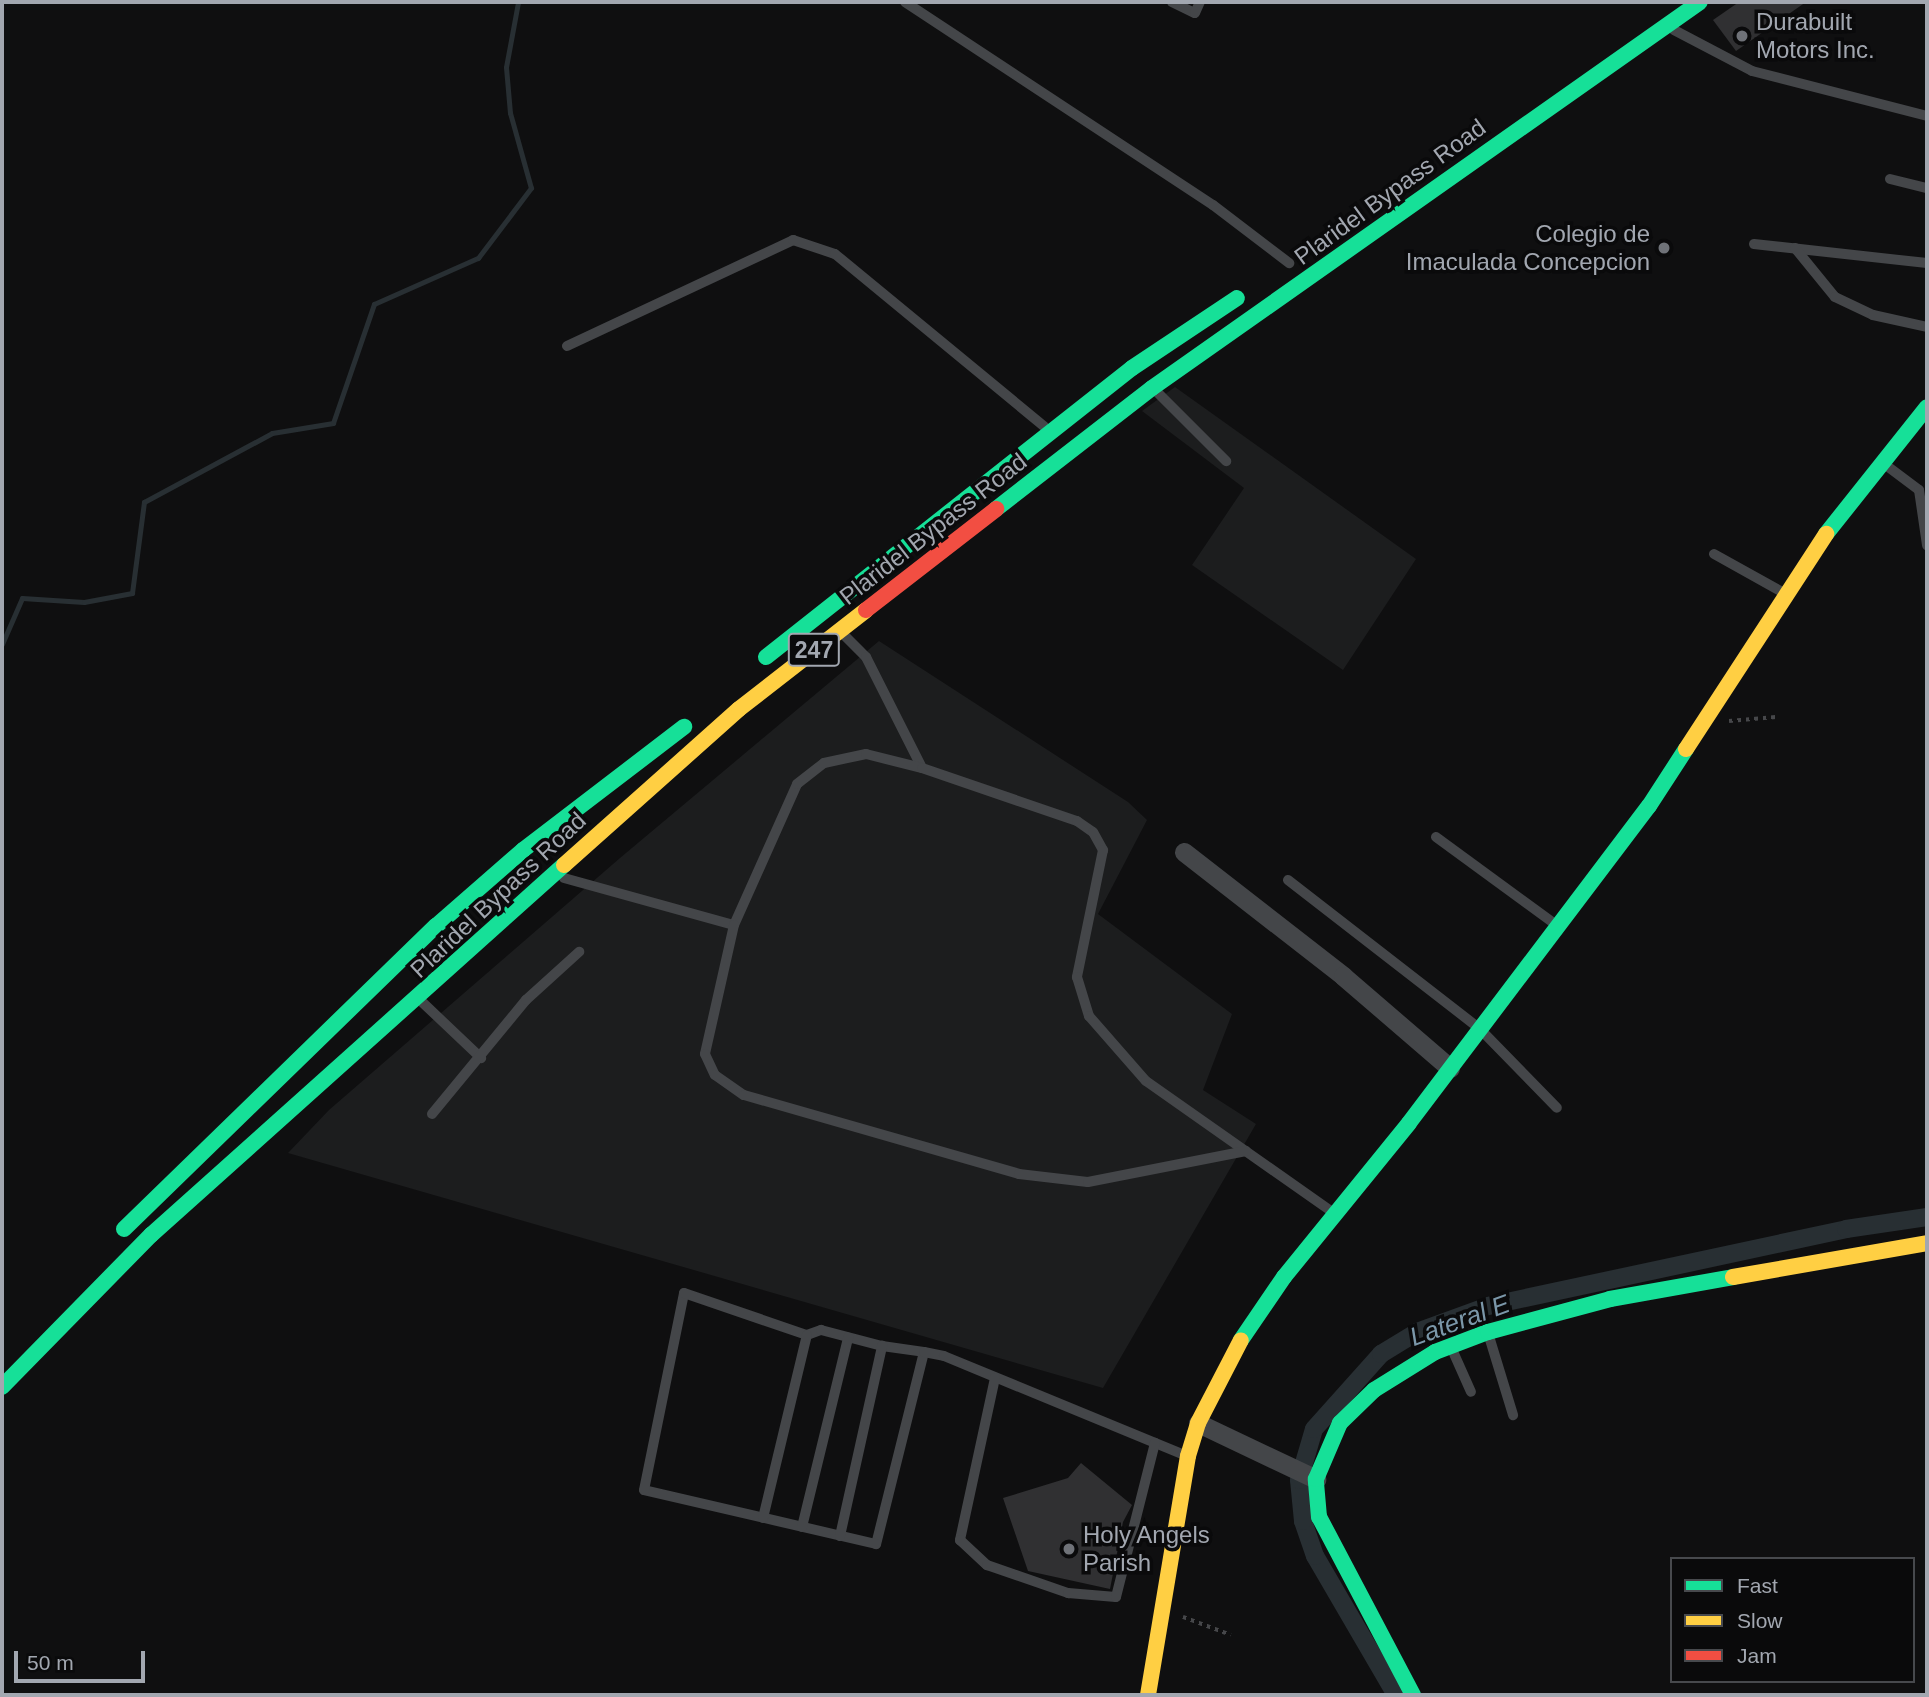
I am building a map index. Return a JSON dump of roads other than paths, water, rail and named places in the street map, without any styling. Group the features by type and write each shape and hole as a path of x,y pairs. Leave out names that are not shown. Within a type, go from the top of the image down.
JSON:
{"main road":[{"name":"Plaridel Bypass Road","path":"757,664 1050,431 1142,378 1700,2"},
{"name":"Plaridel Bypass Road","path":"2,1387 150,1235 419,999 739,709 1255,285"},
{"path":"1148,1695 1188,1456 1198,1423 1229,1357 1270,1295 1450,1068 1649,806 1829,530 1927,407"},
{"name":"Plaridel Bypass Road","path":"107,1247 388,971 523,850 697,716"},
{"path":"388,971 419,999"},
{"path":"1413,1695 1319,1517 1306,1475 1348,1415 1405,1368 1488,1332 1610,1299 1927,1243"}],"street":[{"path":"1184,852 1343,976 1450,1068"},
{"path":"1198,1423 1306,1475"}],"lane":[{"path":"905,2 1213,205 1289,263"},
{"path":"1172,2 1195,13 1200,2"},
{"path":"1665,25 1752,71 1927,116"},
{"path":"1890,179 1927,188"},
{"path":"567,346 793,240 835,254 1050,431"},
{"path":"1754,244 1927,263"},
{"path":"1796,248 1835,297 1873,315 1927,327"},
{"path":"1142,378 1226,461"},
{"path":"1883,463 1919,490 1927,545"},
{"path":"1714,554 1787,595"},
{"path":"818,613 866,657 922,768"},
{"path":"1245,1151 1087,1182 1018,1174 744,1095 715,1075 705,1054 734,925 797,784 824,763 866,754 922,768 1077,821 1093,832 1103,850 1077,977 1089,1016 1146,1081 1335,1213"},
{"path":"1436,837 1558,927"},
{"path":"553,875 734,925"},
{"path":"1288,880 1480,1029 1557,1108"},
{"path":"432,1114 481,1058 526,1000 579,952"},
{"path":"419,999 481,1058"},
{"path":"807,1335 684,1293 644,1490 876,1544 924,1352"},
{"path":"763,1518 807,1335 815,1329 882,1346 924,1352 969,1365 1188,1456"},
{"path":"1488,1332 1513,1415"},
{"path":"802,1527 848,1338"},
{"path":"840,1536 882,1346"},
{"path":"1451,1346 1471,1392"},
{"path":"995,1378 960,1540 971,1553 997,1569 1068,1593 1115,1597 1155,1443"}],"waterway":[{"path":"2,644 22,598 84,602 132,593 144,502 272,433 333,423 374,304 478,258 531,188 510,113 506,67 518,2"},
{"name":"Lateral E","path":"1396,1695 1315,1556 1303,1521 1299,1480 1314,1429 1381,1354 1417,1332 1488,1306 1846,1229 1927,1217"}],"place":[{"name":"Durabuilt Motors Inc.","path":"1742,36"},
{"name":"Colegio de Imaculada Concepcion","path":"1664,248"},
{"name":"Holy Angels Parish","path":"1069,1549"}]}
